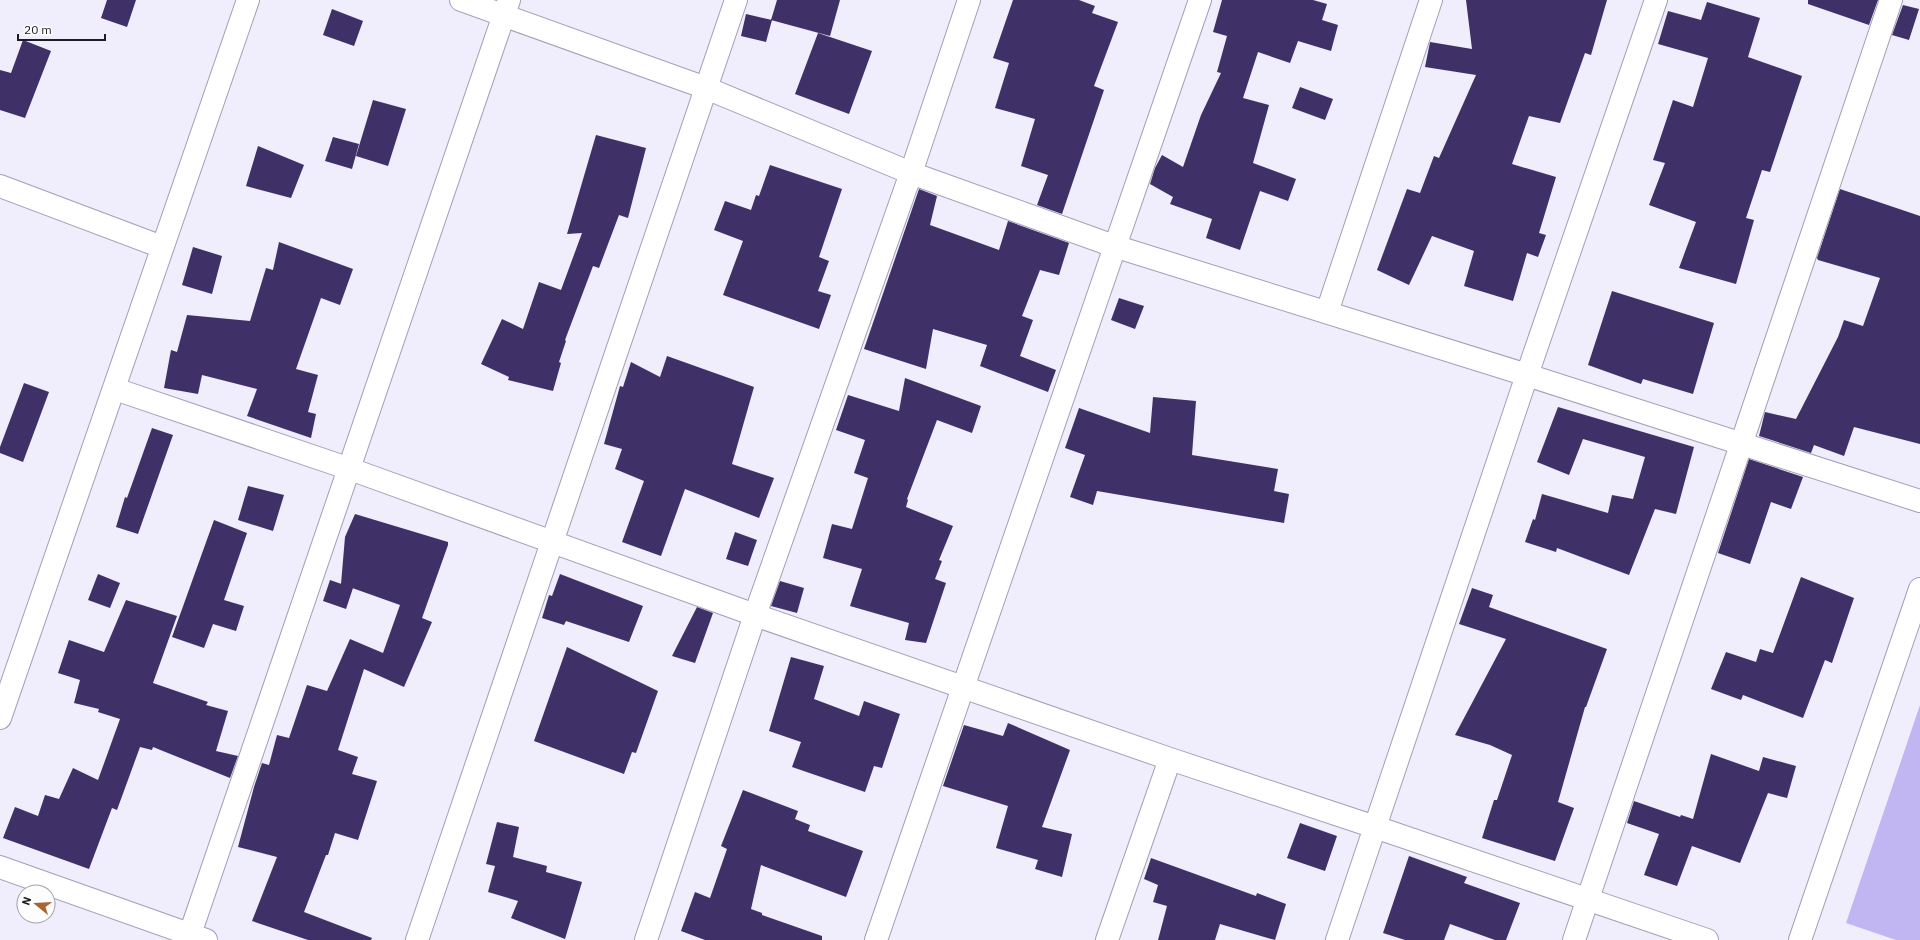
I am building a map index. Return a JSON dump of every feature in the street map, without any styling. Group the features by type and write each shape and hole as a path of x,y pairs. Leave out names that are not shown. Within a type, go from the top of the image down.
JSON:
{"street":[{"path":"0,718 115,389 162,247 248,0"},
{"path":"461,0 506,8 706,88 911,173 1114,246 1527,375 1920,501"},
{"path":"417,940 736,0"},
{"path":"646,940 755,615 911,173 969,0"},
{"path":"876,940 965,688 1114,246 1200,0"},
{"path":"1327,312 1431,0"},
{"path":"1337,940 1527,375 1656,0"},
{"path":"1574,940 1891,0"},
{"path":"0,867 195,938 350,469 506,8"},
{"path":"0,186 162,247"},
{"path":"115,389 350,469 755,615 1170,759 1375,827 1587,901 1707,940"},
{"path":"1800,940 1920,589"},
{"path":"1107,940 1170,759"}],"shaded area":[{"path":"1920,705 1920,940 1896,940 1846,923"}],"building":[{"path":"107,0 136,0 127,27 101,18"},
{"path":"777,0 840,0 830,36 771,20"},
{"path":"1013,0 1079,0 1095,6 1092,13 1118,22 1094,86 1104,90 1062,214 1037,205 1048,175 1021,166 1035,119 995,108 1009,63 993,58"},
{"path":"1222,0 1313,0 1327,4 1322,20 1338,25 1331,51 1298,41 1290,63 1258,52 1243,98 1269,105 1253,163 1296,179 1288,201 1260,191 1240,250 1206,238 1212,219 1170,204 1173,197 1150,184 1155,168 1162,155 1183,167 1201,115 1221,73 1217,72 1227,36 1213,32"},
{"path":"1466,0 1607,0 1591,55 1585,53 1560,123 1529,116 1512,164 1556,177 1539,233 1546,235 1538,257 1527,253 1513,301 1464,286 1474,251 1432,236 1409,285 1377,270 1407,189 1420,193 1434,156 1439,158 1476,75 1425,67 1430,42 1472,49"},
{"path":"1808,0 1878,0 1869,25 1808,4"},
{"path":"1707,2 1760,18 1748,57 1802,76 1770,172 1762,170 1746,218 1754,220 1736,284 1679,268 1696,222 1649,205 1665,163 1653,160 1673,100 1693,107 1708,58 1658,44 1668,11 1701,20"},
{"path":"1903,5 1919,9 1909,40 1892,35"},
{"path":"332,9 363,21 354,46 323,35"},
{"path":"746,14 772,20 766,42 741,36"},
{"path":"818,33 872,51 849,114 795,94"},
{"path":"23,40 51,51 25,118 0,110 0,70 11,73"},
{"path":"1300,87 1333,99 1325,120 1292,108"},
{"path":"373,100 406,109 388,166 356,156"},
{"path":"596,135 646,148 628,218 619,215 599,268 593,266 565,340 566,341 559,362 561,363 553,391 508,380 509,377 481,364 502,319 523,329 539,282 561,290 582,233 567,234"},
{"path":"333,137 359,144 352,169 325,161"},
{"path":"258,146 304,165 291,198 246,186"},
{"path":"770,165 842,189 819,257 829,261 818,291 831,295 819,329 723,295 743,241 714,230 725,201 751,210 756,195 759,196"},
{"path":"919,189 937,196 930,225 999,250 1008,221 1069,243 1059,275 1040,270 1022,316 1033,320 1020,356 1056,370 1048,392 980,366 987,345 933,329 926,369 864,349"},
{"path":"1840,189 1920,216 1920,444 1854,427 1844,456 1814,445 1811,453 1759,436 1765,412 1796,419 1838,337 1844,320 1863,326 1880,278 1818,260 1817,258"},
{"path":"279,242 353,269 340,305 321,298 296,369 318,375 308,412 316,414 311,438 247,416 257,389 202,375 198,394 164,388 171,350 177,352 187,315 250,321 266,268 273,270"},
{"path":"193,247 222,256 212,294 182,285"},
{"path":"1612,291 1714,323 1693,394 1643,379 1641,384 1588,365"},
{"path":"1119,298 1144,306 1135,329 1111,320"},
{"path":"667,356 754,387 732,464 774,478 759,518 685,489 661,556 622,542 644,481 615,469 622,449 604,444 620,386 623,387 631,362 660,377"},
{"path":"905,378 981,406 972,433 937,420 907,499 906,507 953,526 939,560 942,561 935,579 946,583 926,643 905,640 909,623 850,606 862,569 823,558 832,524 852,529 868,478 854,473 865,440 836,430 848,395 899,411"},
{"path":"24,383 49,392 23,462 0,453 0,447"},
{"path":"1153,397 1196,401 1192,455 1278,469 1274,491 1289,494 1284,523 1097,491 1093,505 1070,497 1085,455 1065,448 1079,408 1150,433"},
{"path":"1558,407 1694,447 1676,514 1655,509 1629,575 1557,548 1556,552 1525,542 1533,519 1535,520 1542,494 1608,513 1612,495 1633,499 1645,457 1583,439 1569,475 1537,462"},
{"path":"152,428 173,435 138,534 116,527 125,497 127,498"},
{"path":"1749,459 1803,477 1791,509 1771,502 1750,564 1718,553"},
{"path":"248,486 284,495 273,531 238,520"},
{"path":"355,514 448,542 448,545 422,618 432,622 404,687 364,669 338,750 358,757 352,774 377,781 358,840 335,833 328,855 326,855 304,912 372,938 371,940 308,940 252,921 277,857 238,847 262,763 269,765 277,735 289,738 307,685 327,691 350,639 383,653 400,605 341,584 345,537"},
{"path":"214,520 247,533 224,600 244,606 236,631 213,624 204,648 172,637"},
{"path":"735,532 757,540 748,566 726,559"},
{"path":"98,574 120,583 110,608 88,600"},
{"path":"560,574 643,606 629,642 566,621 564,625 542,618 549,595 552,596"},
{"path":"1801,577 1854,598 1832,663 1825,660 1803,718 1743,695 1741,700 1711,689 1726,652 1756,662 1760,649 1773,653"},
{"path":"330,580 353,588 346,609 323,601"},
{"path":"780,581 804,588 797,613 771,606"},
{"path":"1472,588 1493,595 1489,607 1607,649 1585,707 1558,802 1574,808 1555,861 1482,838 1494,800 1497,800 1512,755 1490,745 1455,735 1506,639 1459,624"},
{"path":"126,600 177,616 153,683 208,702 206,705 228,711 216,751 238,756 230,778 153,747 152,750 140,747 117,810 112,808 89,869 3,838 15,807 38,816 45,795 59,799 73,768 98,780 120,719 98,712 99,709 74,703 80,680 58,673 69,640 104,652"},
{"path":"697,607 713,613 695,663 672,656"},
{"path":"567,647 658,691 636,753 632,752 624,774 534,741"},
{"path":"791,657 824,666 814,699 859,716 864,701 900,714 882,768 874,766 865,792 792,767 801,742 769,731"},
{"path":"1008,723 1070,750 1042,827 1072,834 1062,877 1035,869 1038,860 996,848 1008,806 943,786 964,725 1003,736"},
{"path":"1711,754 1759,771 1763,757 1796,766 1787,798 1768,793 1740,863 1692,846 1677,886 1644,875 1659,834 1627,823 1634,801 1680,817 1681,815 1693,819"},
{"path":"743,790 798,811 795,819 810,825 808,831 863,851 846,897 761,865 751,909 762,913 762,915 822,936 822,940 705,940 681,931 695,892 710,898 727,849 721,846"},
{"path":"497,822 519,827 513,857 547,866 546,872 582,882 565,939 511,918 518,901 488,892 495,866 486,864"},
{"path":"1300,823 1337,836 1325,871 1287,858"},
{"path":"1409,856 1467,877 1464,883 1520,903 1506,940 1495,940 1450,924 1444,940 1405,940 1383,933"},
{"path":"1151,858 1256,896 1257,893 1286,904 1275,940 1220,924 1215,940 1158,940 1167,906 1153,902 1158,885 1144,879"}]}
